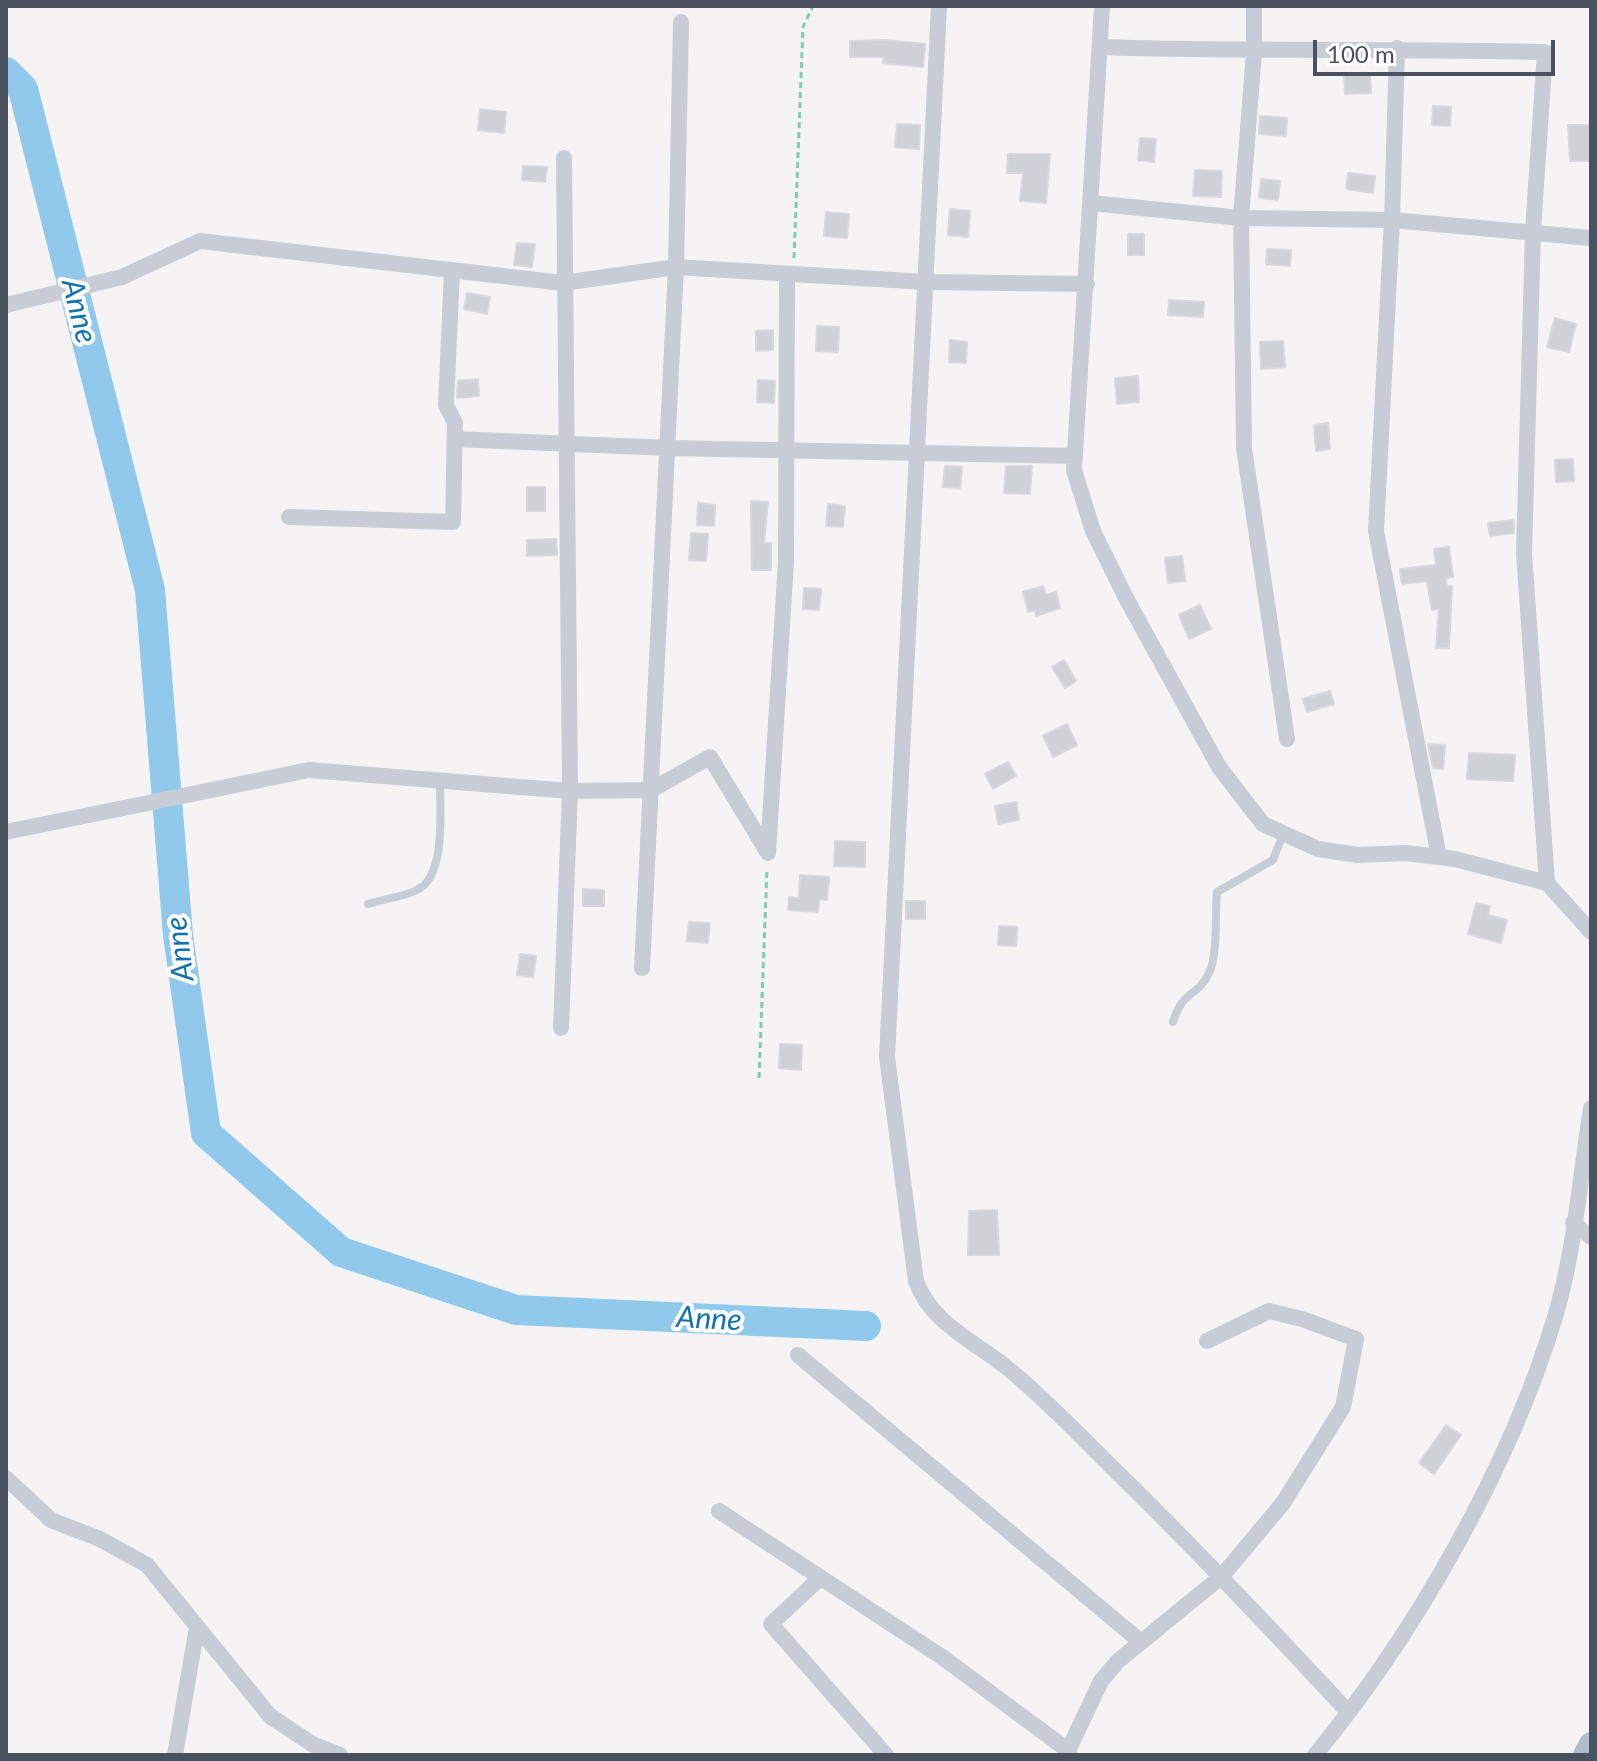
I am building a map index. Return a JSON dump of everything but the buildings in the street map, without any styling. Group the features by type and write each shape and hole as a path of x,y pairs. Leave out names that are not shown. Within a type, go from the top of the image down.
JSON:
{"main road":[{"path":"1585,1755 1591,1744"}],"street":[{"path":"939,6 887,1057 916,1281 920,1294 942,1321 1021,1380 1222,1576 1348,1712"},
{"path":"1102,6 1074,470 1093,531 1189,714 1245,803 1263,824 1318,849 1439,857 1512,871 1547,883 1591,932"},
{"path":"1254,6 1254,52 1241,218 1244,448 1287,739"},
{"path":"642,968 676,267 681,22"},
{"path":"1100,47 1254,52 1397,48 1545,52 1533,231 1524,553 1547,883"},
{"path":"1397,48 1392,220 1376,531 1439,857"},
{"path":"561,1028 570,791 564,158"},
{"path":"1091,203 1241,218 1392,220 1591,238"},
{"path":"6,305 122,277 200,241 563,283 676,267 926,282 1087,284"},
{"path":"289,517 453,522 455,423 446,405 452,270"},
{"path":"768,853 786,561 790,274"},
{"path":"455,439 668,448 1075,456"},
{"path":"6,832 309,770 440,783 570,791 651,790 710,757 768,853"},
{"path":"1315,1755 1348,1712 1485,1497 1555,1316 1591,1108"},
{"path":"1573,1223 1591,1237"},
{"path":"719,1511 942,1657 1067,1753 1101,1681 1141,1642 1222,1576 1283,1503 1343,1407 1356,1339 1302,1319 1269,1311 1207,1341"},
{"path":"798,1355 1141,1642"},
{"path":"6,1478 51,1520 100,1539 147,1565 270,1716 312,1744 340,1755"},
{"path":"819,1579 771,1624 886,1755"},
{"path":"175,1755 197,1627"}],"lane":[{"path":"368,904 418,890 431,880 439,836 440,783"},
{"path":"1173,1022 1180,1000 1203,984 1211,970 1217,892 1273,860 1283,834"}],"path":[{"path":"790,274 803,27 813,6"},
{"path":"759,1078 768,853"}],"waterway":[{"name":"Anne","path":"6,72 23,89 150,590 178,935 206,1133 341,1252 516,1310 866,1326"}]}
